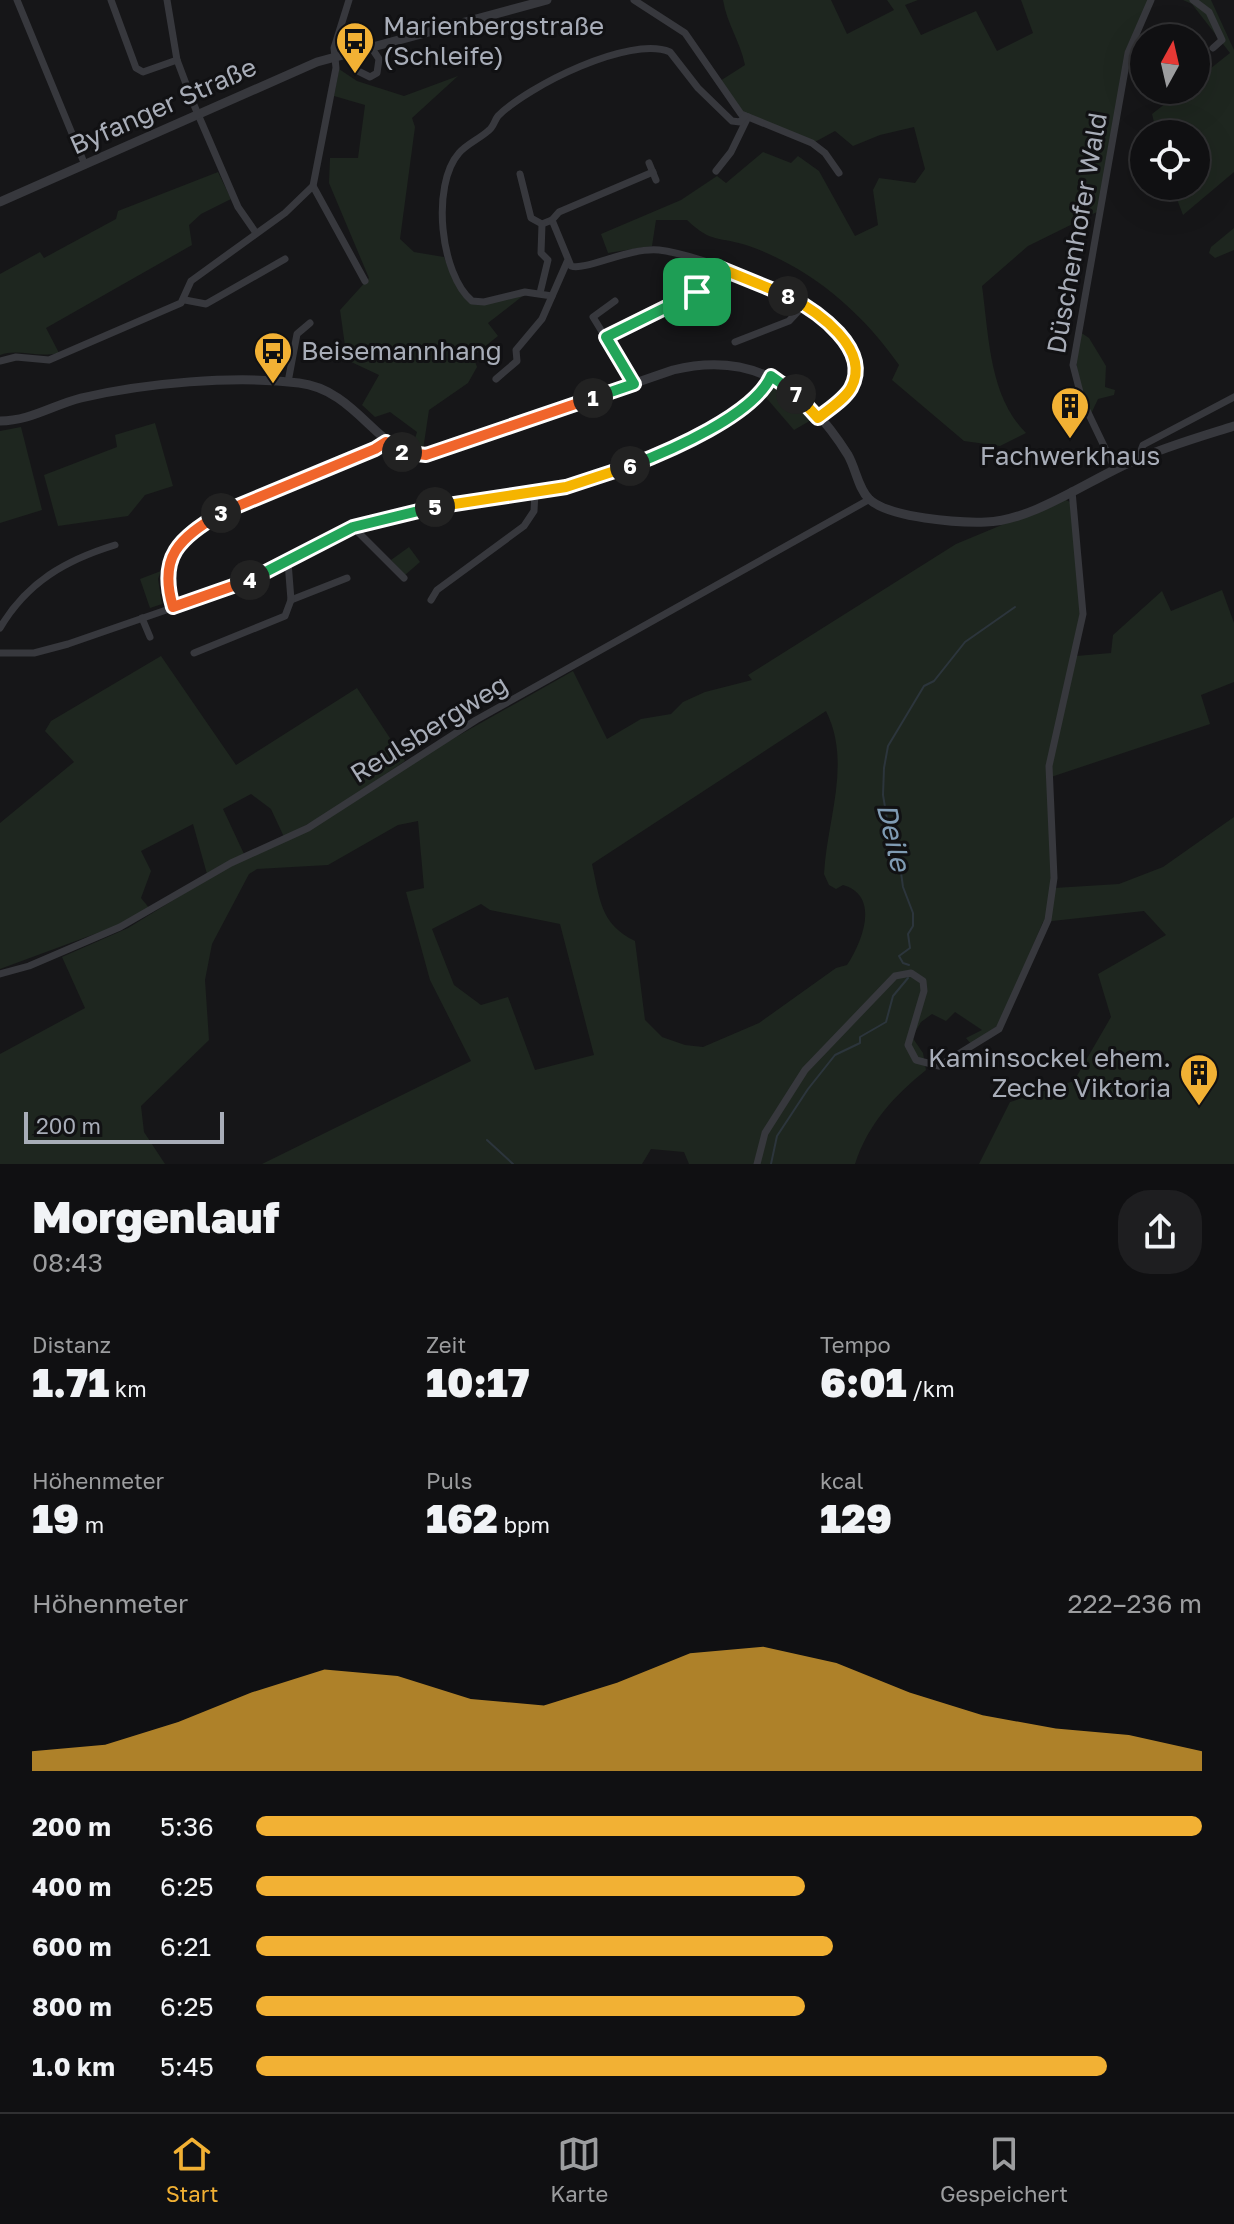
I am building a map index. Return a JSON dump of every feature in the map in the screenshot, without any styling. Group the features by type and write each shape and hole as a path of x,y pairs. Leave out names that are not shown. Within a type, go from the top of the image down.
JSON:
{"street":[{"path":"17,0 85,165"},
{"path":"111,0 136,68 143,72 177,60"},
{"path":"167,0 177,60 238,207 256,233"},
{"path":"185,300 191,281 297,203 313,186 349,0"},
{"name":"Byfanger Straße","path":"0,202 198,113 340,55 547,0"},
{"path":"634,0 685,33 705,66 746,116 812,143 825,153 839,173"},
{"name":"Düschenhofer Wald","path":"1115,469 1082,400 1073,365 1128,53 1151,0"},
{"path":"1193,0 1216,22 1222,40 1213,48"},
{"path":"340,55 356,70 370,77 377,73 379,59 371,47"},
{"path":"552,296 511,293 484,302 472,301 455,279 446,258 444,211 449,178 458,153 489,131 499,116 571,72 628,49 662,49 677,57 698,88 732,121 740,122 746,116"},
{"path":"716,171 731,152 746,116"},
{"path":"542,224 552,220 559,212 654,176 649,163"},
{"path":"520,174 531,218 542,224"},
{"path":"313,186 365,281"},
{"path":"552,220 567,262 577,268 618,253 649,249 722,269 804,305 837,333 855,366 850,389 818,418"},
{"path":"540,293 548,260 541,253 542,224"},
{"path":"0,361 16,357 49,360 185,300 206,304 285,259"},
{"path":"496,379 517,361 516,350 537,328 567,262"},
{"path":"606,337 707,287 722,269"},
{"path":"615,301 593,317 634,384"},
{"path":"735,342 748,343 792,320 804,305"},
{"path":"288,382 297,334 310,323"},
{"path":"2,423 35,416 78,399 123,391 184,384 288,382 309,385 347,403 386,442 406,454 426,455 704,363 732,364 771,376 798,395 849,457 870,499 888,509 910,515 986,522 1009,518 1138,458 1234,426"},
{"path":"0,653 34,653 250,581 353,527 396,513 589,481 655,456 741,408 765,387 771,376"},
{"path":"1138,458 1143,445 1234,397"},
{"path":"173,607 167,588 167,568 176,548 190,534 246,500 386,442"},
{"path":"757,1164 765,1133 805,1070 895,976 911,973 923,981 924,991 907,1042 911,1055 923,1064 935,1066 946,1063 994,1033 1007,1017 1052,904 1049,766 1083,614 1072,491"},
{"path":"431,600 437,590 531,519 535,492"},
{"name":"Reulsbergweg","path":"0,974 29,966 120,927 231,863 308,828 476,720 870,499"},
{"path":"353,527 404,578"},
{"path":"0,628 43,576 65,563 115,545"},
{"path":"194,653 285,616 291,600 288,562"},
{"path":"291,600 347,578"},
{"path":"142,618 150,637"}],"shaded area":[{"path":"723,0 831,0 847,34 894,10 887,0 918,0 905,5 921,35 976,11 997,51 1033,33 1021,0 1152,0 1140,24 1130,24 1130,58 1103,209 1028,246 982,286 989,345 998,383 1004,401 1026,433 1000,446 964,441 892,380 899,365 852,310 814,279 772,255 710,236 687,220 656,220 652,246 608,253 601,234 681,200 717,176 726,183 763,152 791,163 798,156 819,171 855,236 878,225 873,190 879,178 915,183 925,169 914,127 880,135 853,146 835,131 813,143 742,114 720,81 745,65"},
{"path":"1183,0 1211,0 1234,50 1234,172 1210,192 1210,120 1154,120 1152,114 1165,104 1210,104 1210,69 1230,53 1192,4"},
{"path":"339,69 357,81 404,96 458,76 412,118 415,127 400,239 414,252 444,257 453,280 471,303 524,295 488,323 498,336 473,356 477,367 468,383 429,410 423,450 412,448 417,432 390,412 375,417 362,405 379,375 347,360 340,310 369,278 329,183 330,158 358,158 365,105 334,96"},
{"path":"218,172 231,199 201,214 189,225 192,245 46,328 59,353 14,352 0,355 0,274 40,252 44,258 116,219 118,211"},
{"path":"1177,200 1201,200 1183,215"},
{"path":"1234,228 1234,250 1215,258 1209,253 1211,247"},
{"path":"1080,332 1089,338 1106,366 1105,387 1115,390 1114,395 1098,399 1090,416 1078,375"},
{"path":"776,385 783,388 813,419 794,430 763,394"},
{"path":"155,423 173,486 145,495 128,516 58,526 44,475 117,447 115,435"},
{"path":"21,427 42,510 0,523 0,431"},
{"path":"1064,499 1070,502 1083,588 1076,656 1111,653 1113,635 1162,591 1171,611 1222,590 1234,623 1234,682 1201,695 1210,724 1048,778 1054,888 1119,884 1163,867 1234,817 1234,1164 979,1164 1010,1102 1074,1081 1111,1017 1098,974 1166,935 1144,911 1043,922 999,1025 971,1044 966,1038 982,1030 955,1012 946,1021 932,1014 921,1022 912,1037 923,1053 926,1070 883,1112 867,1136 855,1164 689,1164 684,1152 651,1149 642,1164 262,1164 471,1061 430,980 406,892 424,888 418,821 398,825 328,865 257,869 249,874 212,944 205,980 209,1040 141,1106 144,1132 165,1164 0,1164 0,1054 85,1008 62,957 128,928 227,867 310,829 417,759 573,671 607,739 641,719 671,714 683,702 705,692 752,680 748,675 956,544","holes":["826,711 834,731 838,771 824,874 829,885 836,889 843,885 862,899 865,920 853,955 847,965 836,968 759,1023 703,1047 662,1037 645,1020 635,941 623,934 608,918 592,864","481,904 490,910 560,924 594,1055 535,1070 508,997 481,1005 454,985 432,929"]},
{"path":"409,547 420,562 405,575 391,560"},
{"path":"161,571 158,579 162,604 150,608 140,579"},
{"path":"161,656 236,765 357,688 405,761 328,813 284,837 271,809 251,794 223,809 244,854 207,874 193,824 141,851 151,871 141,898 150,909 119,925 0,969 0,823 74,762 45,731 51,721"}],"waterway":[{"name":"Deile","path":"909,965 903,963 899,956 910,948 908,934 913,926 913,913 903,887 897,844 887,819 883,795 888,746 924,686 934,681 965,642 1015,607"},
{"name":"Deile","path":"771,1164 777,1136 808,1089 835,1055 860,1043 860,1037 886,1022 893,996 908,978"},
{"path":"487,1140 513,1164"}],"place":[{"name":"Marienbergstraße (Schleife)","path":"355,75"},
{"name":"Beisemannhang","path":"273,385"},
{"name":"Fachwerkhaus","path":"1070,440"},
{"name":"Kaminsockel ehem. Zeche Viktoria","path":"1199,1107"}],"route":[{"path":"722,269 780,292 808,308 831,326 852,355 855,371 850,389 818,418 798,395 771,376 762,390 712,427 634,465 566,487 396,513 335,535 250,581 173,607 166,578 170,558 190,534 207,521 246,500 386,442 406,454 426,455 634,384 606,337 697,292 711,284 722,269"}]}
